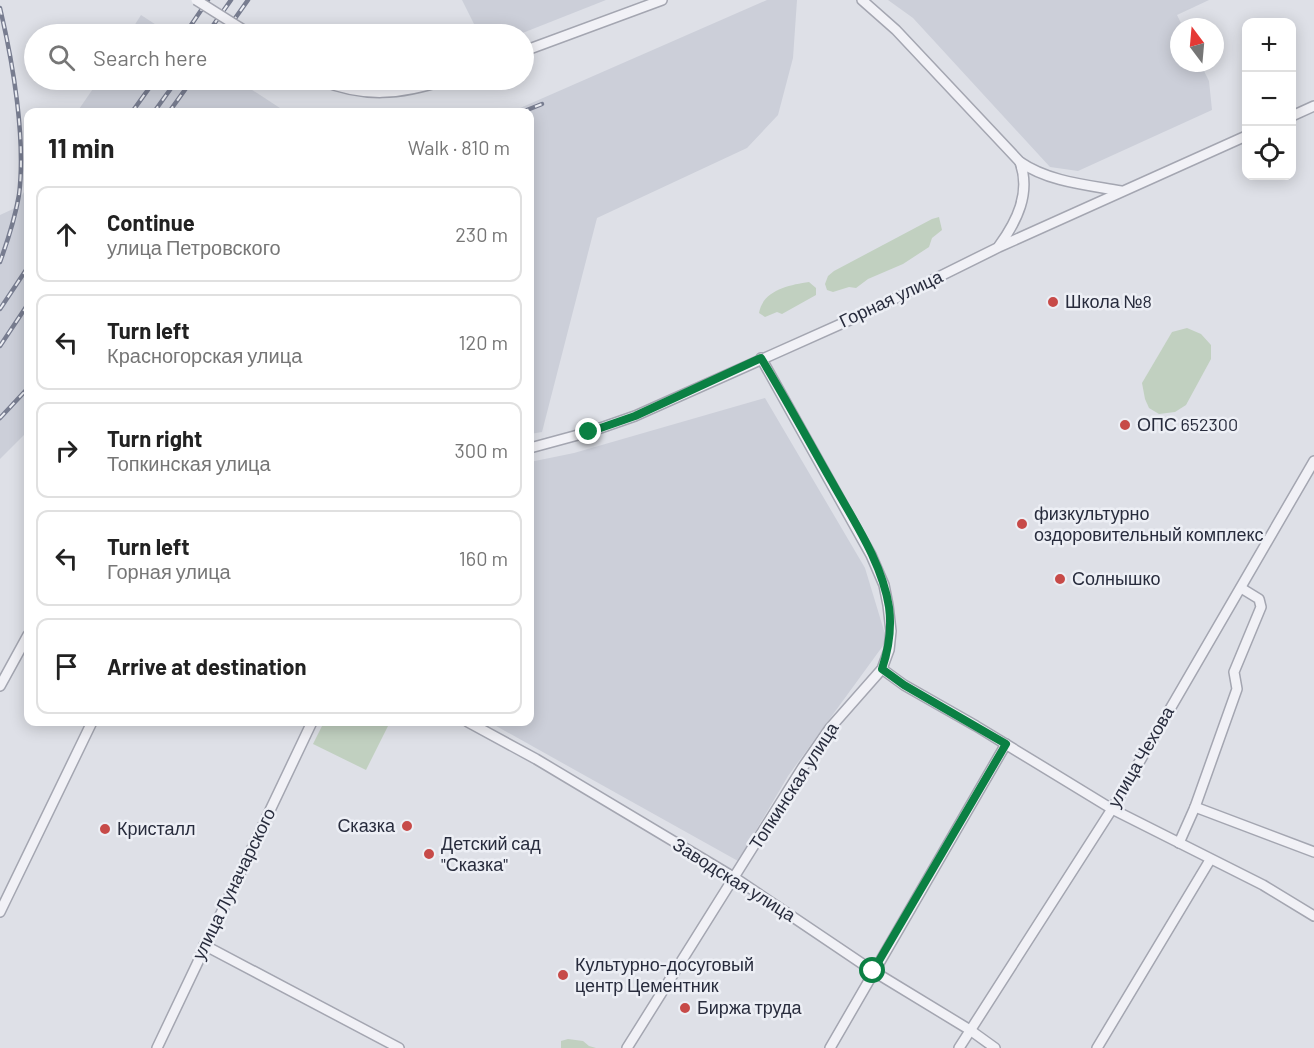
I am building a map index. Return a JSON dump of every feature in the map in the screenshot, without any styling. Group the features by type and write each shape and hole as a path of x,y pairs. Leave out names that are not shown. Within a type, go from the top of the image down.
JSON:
{"street":[{"path":"196,0 234,24"},
{"path":"534,47 662,0"},
{"path":"862,0 896,30 1020,162 1031,170 1049,176 1121,191"},
{"path":"352,90 374,93 408,90"},
{"path":"1296,114 1314,106"},
{"name":"Горная улица","path":"534,447 589,432 635,416 870,311 999,247 1242,138"},
{"path":"999,247 1011,229 1022,204 1025,180 1020,162"},
{"name":"Топкинская улица","path":"627,1048 830,728 882,669 889,650 891,631 884,585 857,527 761,358"},
{"name":"улица Чехова","path":"960,1048 1112,808 1314,461"},
{"path":"1179,843 1195,807 1237,689 1234,672 1261,607 1259,599 1240,588"},
{"path":"0,686 24,642"},
{"path":"882,669 904,685 1112,808 1210,860 1263,885 1314,916"},
{"path":"0,912 90,726"},
{"name":"улица Луначарского","path":"157,1048 310,726"},
{"name":"Заводская улица","path":"475,726 536,759 735,878 873,971 970,1030 995,1048"},
{"path":"830,1048 1006,744"},
{"path":"1195,807 1314,852"},
{"path":"1097,1048 1210,860"},
{"path":"204,945 394,1047"}],"shaded area":[{"path":"462,0 606,0 534,28 534,24 474,24"},
{"path":"767,0 797,0 793,58 778,115 747,148 597,218 542,432 534,433 534,108 520,108"},
{"path":"888,0 1209,0 1177,15 1178,18 1170,18 1170,72 1204,72 1209,81 1212,110 1078,171 1050,167 913,18"},
{"path":"141,15 155,24 135,24"},
{"path":"92,90 252,90 280,108 80,108"},
{"path":"24,192 24,435 0,459 0,215 13,209"},
{"path":"765,398 865,568 885,634 885,643 788,776 738,861 496,726 534,726 534,461 574,453"}],"green space":[{"path":"939,217 942,230 932,238 929,247 903,264 868,279 856,288 849,287 833,292 827,290 825,284 828,276 834,271"},
{"path":"809,282 816,288 816,295 782,314 777,312 765,317 759,313 761,305 771,294 785,287"},
{"path":"1187,328 1201,334 1211,345 1211,359 1186,405 1175,412 1159,414 1149,408 1142,383 1172,332"},
{"path":"322,726 388,726 366,770 313,744"},
{"path":"568,1039 583,1041 596,1048 561,1048 561,1041"}],"railway":[{"path":"192,24 208,0"},
{"path":"214,24 231,0"},
{"path":"231,24 248,0"},
{"path":"0,8 14,77 21,150 19,195 0,262"},
{"path":"135,108 148,90"},
{"path":"157,108 170,90"},
{"path":"172,108 185,90"},
{"path":"532,108 542,104"},
{"path":"0,309 24,273"},
{"path":"0,346 24,310"},
{"path":"0,418 24,392"}],"place":[{"name":"Школа №8","path":"1053,302"},
{"name":"ОПС 652300","path":"1125,425"},
{"name":"физкультурно оздоровительный комплекс","path":"1022,524"},
{"name":"Солнышко","path":"1060,579"},
{"name":"Сказка","path":"407,826"},
{"name":"Кристалл","path":"105,829"},
{"name":"Детский сад \"Сказка\"","path":"429,854"},
{"name":"Культурно-досуговый центр Цементник","path":"563,975"},
{"name":"Биржа труда","path":"685,1008"}],"route":[{"path":"589,432 635,416 761,358 857,527 884,585 891,631 889,650 882,669 928,700 1006,744 873,971"}]}
